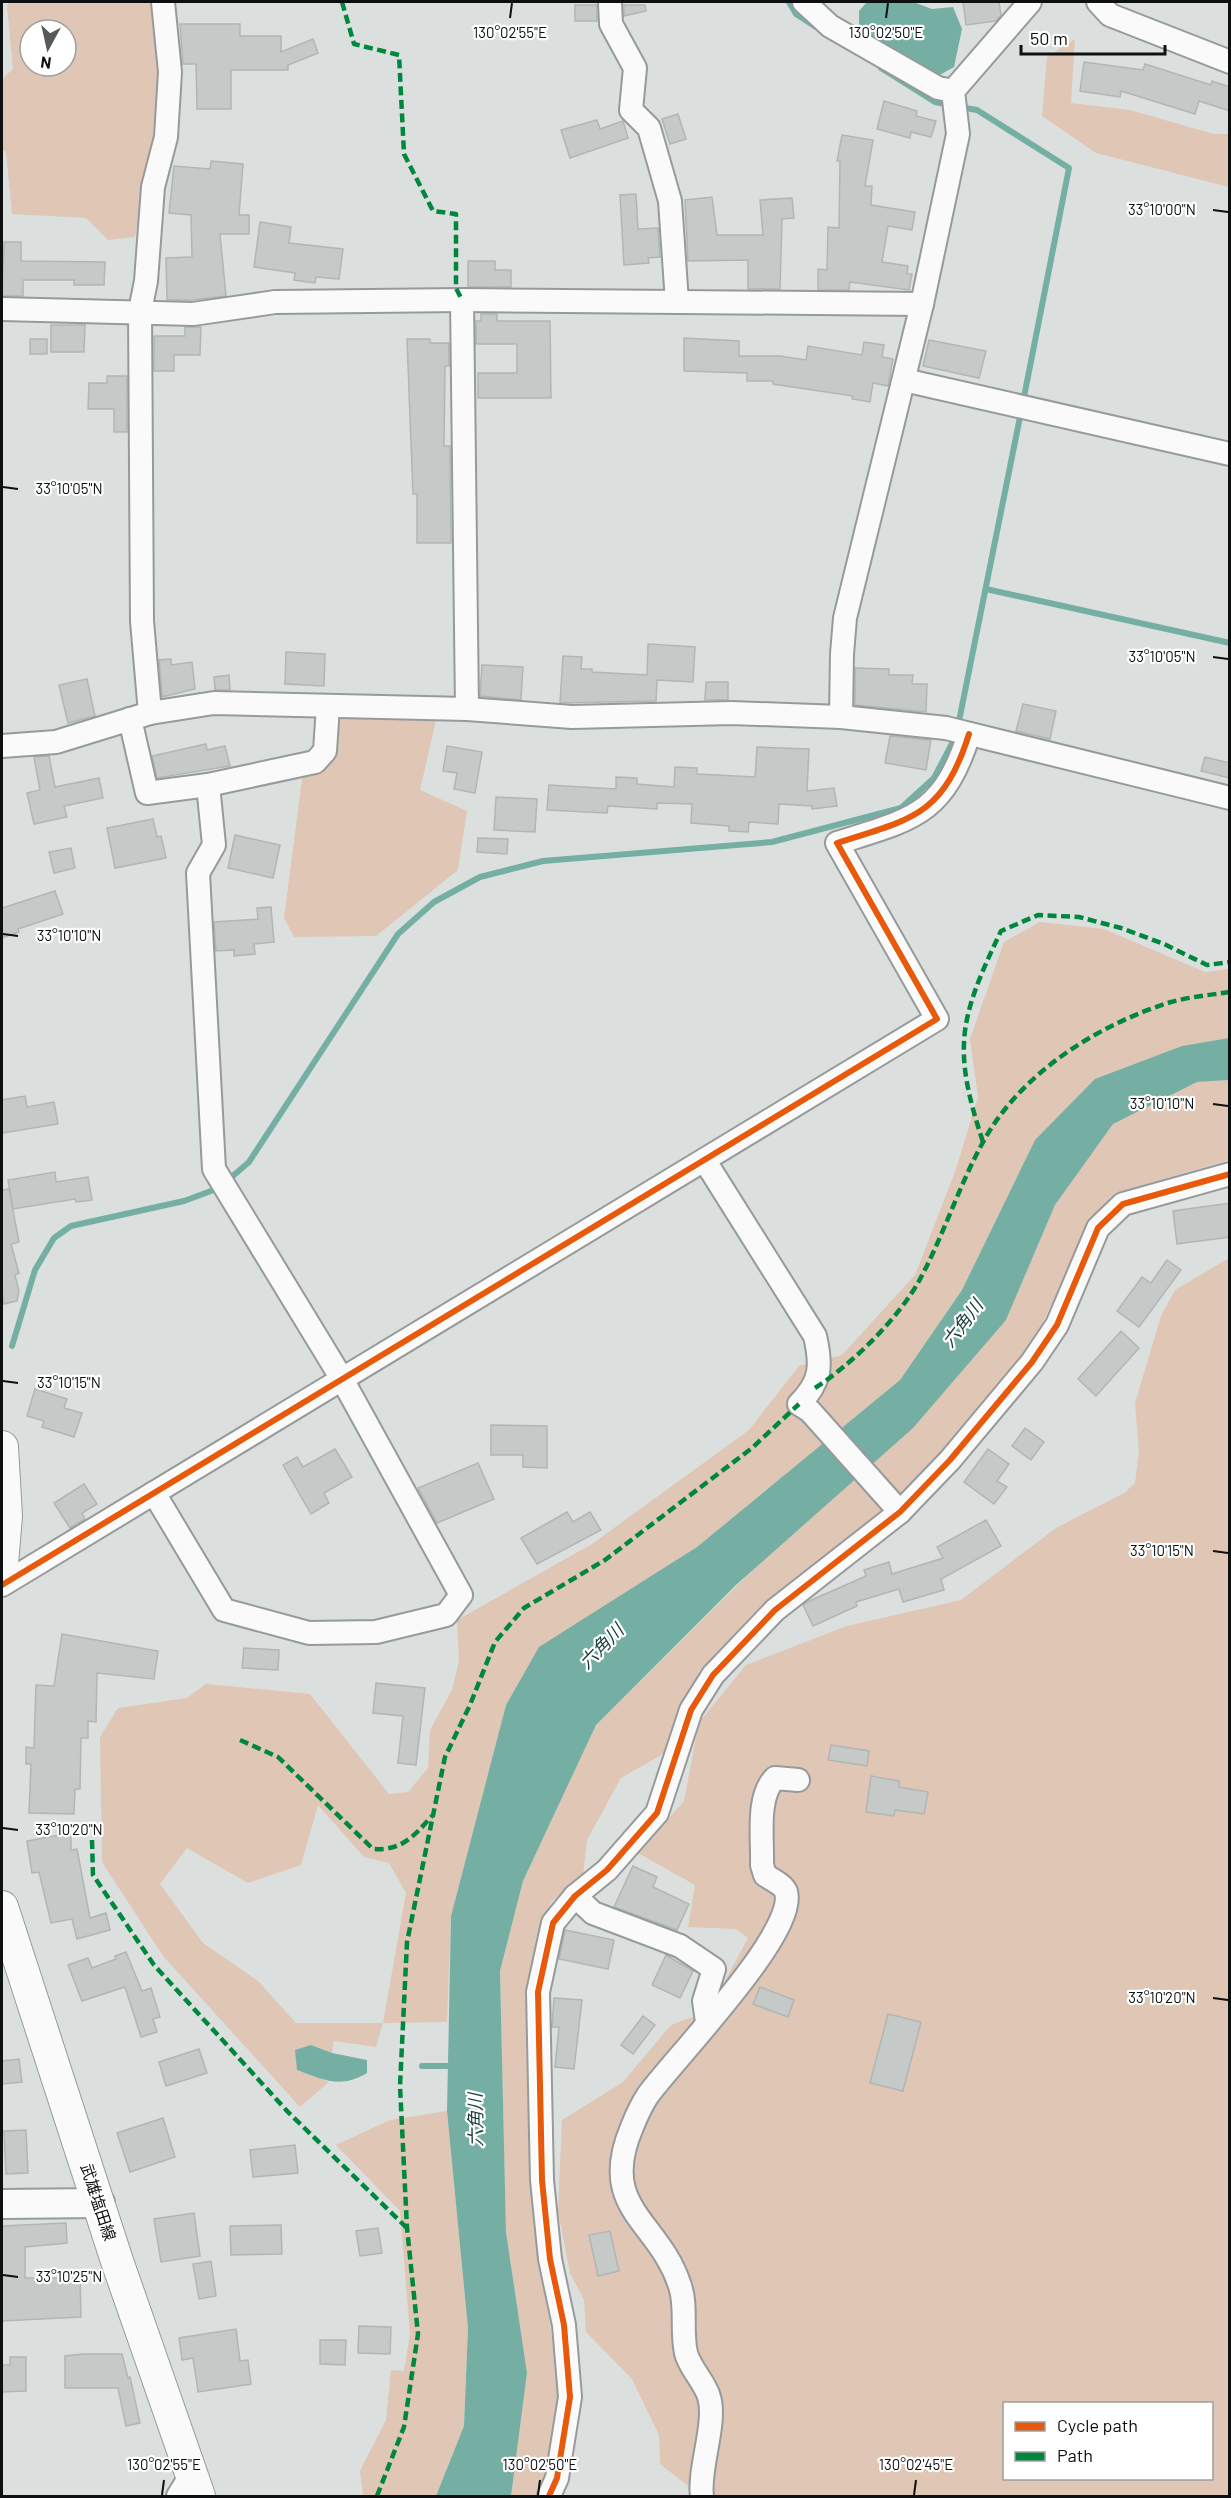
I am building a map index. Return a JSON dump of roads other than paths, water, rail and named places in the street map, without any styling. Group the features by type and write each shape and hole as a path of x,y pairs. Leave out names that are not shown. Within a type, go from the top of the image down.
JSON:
{"main road":[{"path":"2,1447 6,1516 2,1564"},
{"name":"武雄塩田線","path":"2,1907 100,2203 190,2489"}],"street":[{"path":"164,2 170,72 166,137 153,187 146,281 140,311 142,621 140,716 147,793 208,785 315,762 325,751 328,706"},
{"path":"610,2 611,24 635,68 631,110 649,128 670,201 677,302"},
{"path":"804,2 830,26 938,88 955,101"},
{"path":"841,717 845,618 922,304 958,134 955,101 1030,2"},
{"path":"1098,2 1110,15 1230,62"},
{"path":"462,300 467,710"},
{"path":"2,309 193,314 274,302 462,300 922,304"},
{"path":"904,380 1230,454"},
{"path":"2,746 56,742 140,716 214,703 467,710 572,717 732,713 841,717 946,728 1230,798"},
{"path":"2,1585 937,1019 837,843 910,820 940,796 959,764 969,734"},
{"path":"154,1493 224,1610 309,1633 376,1632 446,1615 461,1595 342,1379 214,1169 198,873 214,845 208,785"},
{"path":"705,1161 815,1336 820,1358 815,1388 799,1404 810,1411 897,1508"},
{"path":"549,2496 557,2478 570,2397 564,2325 549,2259 542,2180 538,1992 553,1923 575,1896 607,1870 657,1812 692,1710 713,1675 775,1610 897,1508 950,1460 1032,1362 1057,1325 1098,1228 1123,1204 1230,1174"},
{"path":"702,2496 710,2398 687,2355 681,2289 671,2260 631,2208 621,2184 622,2162 631,2129 647,2097 707,2022 730,1998 771,1940 782,1920 787,1894 785,1888 765,1875 762,1865 764,1798 767,1786 775,1778 798,1780"},
{"path":"575,1896 593,1913 680,1946 714,1969 704,2001 707,2022"},
{"path":"2,2204 100,2203"}],"water":[{"path":"867,2 913,2 932,9 953,7 962,29 954,67 936,77 859,32 859,11"},
{"name":"六角川","path":"1229,1038 1229,1080 1197,1082 1113,1124 1055,1205 1006,1320 913,1428 736,1585 596,1725 523,1881 500,1971 506,2232 527,2373 511,2496 436,2496 464,2426 468,2328 447,2111 451,1916 506,1705 539,1647 697,1547 900,1380 962,1290 1035,1140 1095,1079 1182,1046"},
{"path":"311,2045 332,2053 367,2060 367,2073 340,2082 324,2080 297,2070 295,2050"}],"waterway":[{"path":"789,2 796,14 816,27"},
{"path":"881,68 935,102 950,105"},
{"path":"960,107 977,110 1069,168 1023,402"},
{"path":"958,726 1021,412"},
{"path":"986,589 1230,643"},
{"path":"227,1181 249,1162 398,934 434,902 480,877 543,861 772,842 901,808 934,778 956,736"},
{"path":"12,1346 35,1270 54,1238 71,1226 184,1201 219,1188"},
{"path":"422,2066 454,2066"}]}
